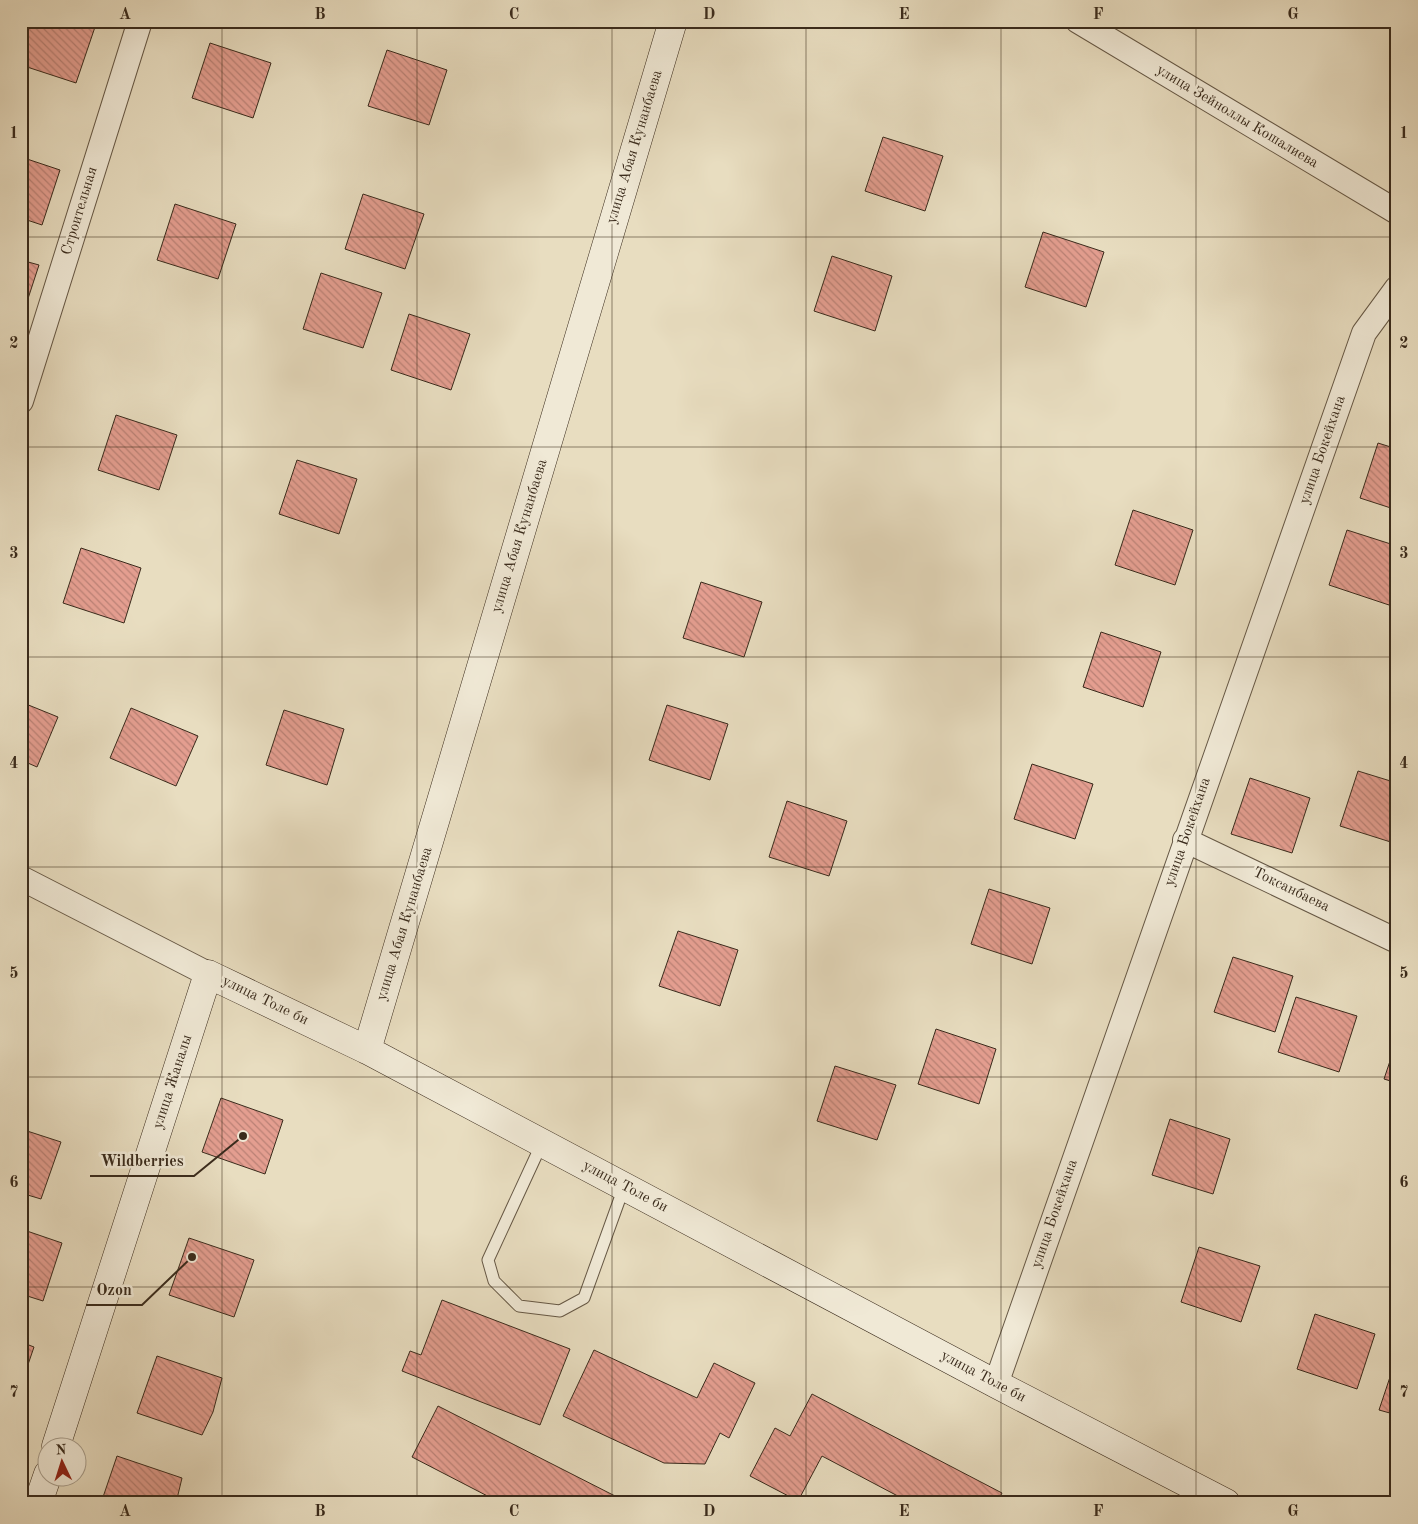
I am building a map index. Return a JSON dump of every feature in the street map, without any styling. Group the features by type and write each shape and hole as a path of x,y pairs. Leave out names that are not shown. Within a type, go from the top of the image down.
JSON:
{"street":[{"name":"Строительная","path":"21,401 140,21"},
{"name":"улица Абая Кунанбаева","path":"367,1050 673,21"},
{"name":"улица Зейноллы Кошалиева","path":"1078,21 1397,212"},
{"name":"улица Бокейхана","path":"996,1384 1364,333 1397,288"},
{"name":"Токсанбаева","path":"1185,840 1397,941"},
{"name":"улица Толе би","path":"21,878 208,974 367,1050 996,1384 1226,1503"},
{"name":"улица Жаналы","path":"59,1436 208,974"},
{"path":"38,1503 44,1486"}],"lane":[{"path":"542,1143 488,1260 494,1281 518,1306 560,1311 584,1298 624,1187"}],"building":[{"path":"29,21 76,21 95,27 76,83 21,65 21,46"},
{"path":"210,43 271,63 253,118 192,98"},
{"path":"387,50 447,70 429,125 368,106"},
{"path":"883,137 943,156 925,211 865,191"},
{"path":"21,157 60,170 42,225 21,218"},
{"path":"363,194 424,214 405,269 345,249"},
{"path":"175,204 236,224 218,279 157,260"},
{"path":"1043,232 1104,252 1086,307 1025,287"},
{"path":"832,256 892,276 875,331 814,311"},
{"path":"21,260 39,265 21,320"},
{"path":"321,273 382,293 363,348 303,329"},
{"path":"409,314 470,334 451,390 391,370"},
{"path":"116,415 177,435 159,490 98,470"},
{"path":"1378,443 1397,449 1397,510 1360,498"},
{"path":"297,460 357,479 339,534 279,514"},
{"path":"1133,510 1193,530 1175,585 1115,565"},
{"path":"1347,530 1397,546 1397,582 1389,605 1329,585"},
{"path":"81,548 141,568 124,623 63,603"},
{"path":"701,582 762,602 744,657 683,638"},
{"path":"1101,632 1161,652 1143,707 1083,687"},
{"path":"21,702 58,717 37,767 21,760"},
{"path":"667,705 728,724 710,780 649,760"},
{"path":"131,708 198,736 176,786 110,758"},
{"path":"284,710 344,729 327,785 266,765"},
{"path":"1032,764 1093,784 1075,839 1014,819"},
{"path":"1358,771 1397,783 1397,844 1340,826"},
{"path":"1250,778 1310,798 1292,853 1231,834"},
{"path":"787,801 847,821 829,876 769,857"},
{"path":"989,889 1050,908 1032,964 971,944"},
{"path":"678,931 738,950 720,1006 659,986"},
{"path":"1233,957 1293,976 1275,1032 1214,1012"},
{"path":"1296,997 1357,1016 1339,1072 1278,1052"},
{"path":"936,1029 996,1049 979,1104 918,1084"},
{"path":"1397,1040 1397,1083 1384,1079"},
{"path":"835,1066 896,1085 877,1140 817,1121"},
{"path":"221,1098 283,1120 265,1174 202,1152"},
{"path":"1170,1119 1230,1139 1213,1194 1152,1175"},
{"path":"21,1129 61,1142 41,1199 21,1193"},
{"path":"21,1229 62,1243 43,1301 21,1294"},
{"path":"189,1238 254,1260 234,1317 169,1295"},
{"path":"1199,1247 1260,1266 1241,1322 1181,1302"},
{"path":"442,1300 570,1349 540,1425 402,1371 410,1351 421,1355"},
{"path":"1315,1314 1375,1334 1357,1389 1297,1369"},
{"path":"21,1342 34,1347 21,1385"},
{"path":"594,1350 697,1398 714,1363 755,1383 729,1438 720,1433 705,1464 664,1463 563,1416"},
{"path":"157,1356 222,1378 213,1412 202,1435 137,1413"},
{"path":"1397,1356 1397,1415 1379,1410"},
{"path":"812,1394 1002,1493 997,1503 911,1503 822,1456 798,1501 750,1476 775,1428 790,1436"},
{"path":"438,1406 617,1497 614,1503 501,1503 412,1457"},
{"path":"117,1456 182,1478 176,1503 101,1503"}],"place":[{"name":"Wildberries","path":"243,1136"},
{"name":"Ozon","path":"192,1257"}]}
